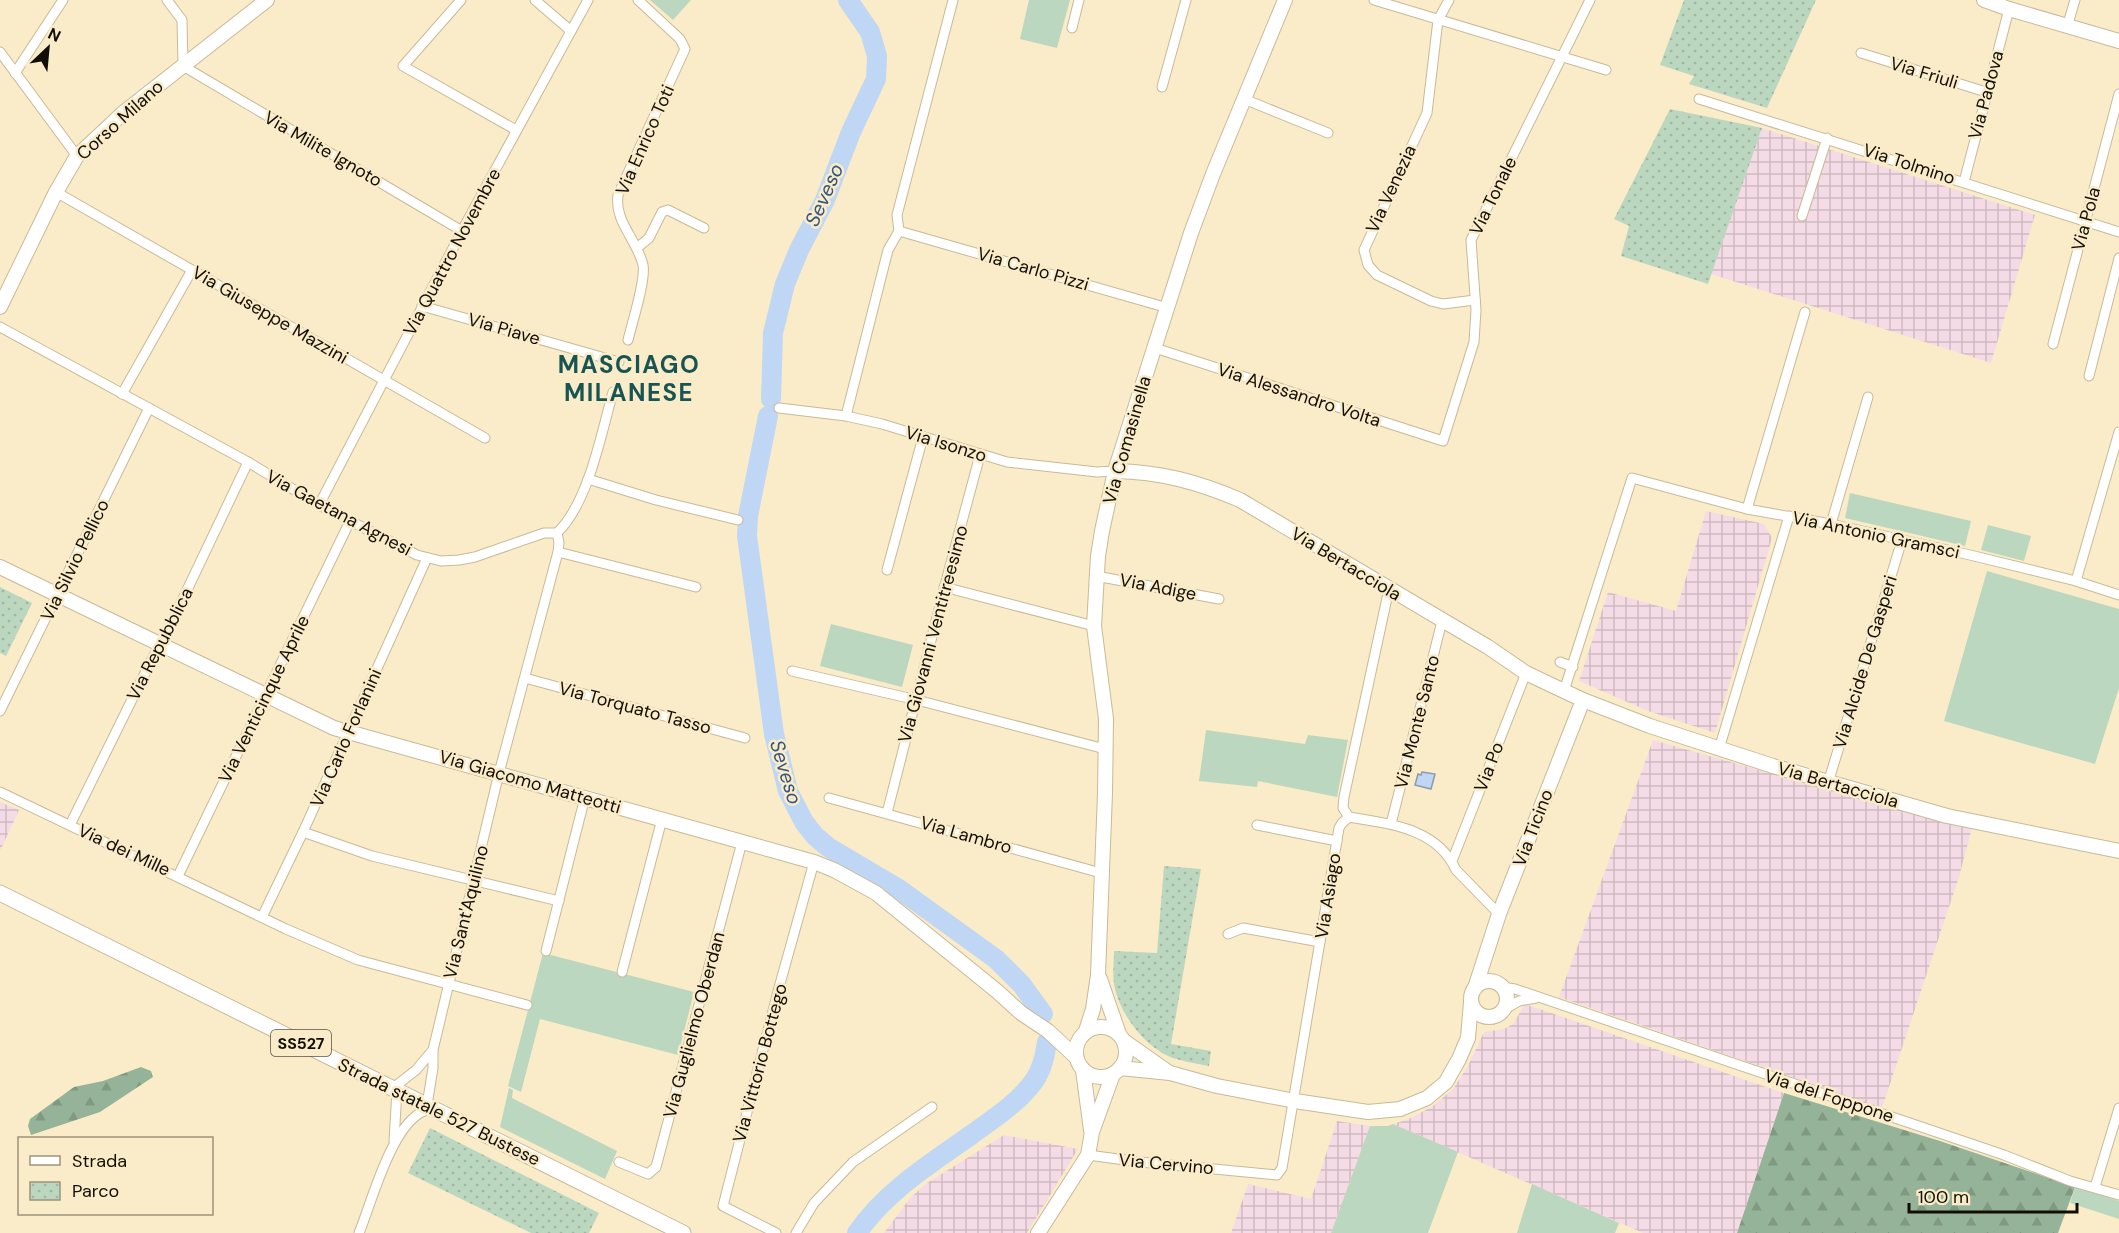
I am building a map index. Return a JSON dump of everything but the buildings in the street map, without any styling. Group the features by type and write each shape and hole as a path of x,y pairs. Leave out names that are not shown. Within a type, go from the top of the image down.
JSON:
{"main road":[{"name":"Strada statale 527 Bustese","path":"0,893 683,1233"}],"street":[{"path":"15,73 63,0"},
{"path":"167,0 182,20 183,66"},
{"name":"Corso Milano","path":"0,307 56,192 77,156 123,113 267,0"},
{"path":"461,0 403,66 516,130"},
{"path":"535,0 571,31"},
{"name":"Via Quattro Novembre","path":"319,505 422,306 588,0"},
{"name":"Via Enrico Toti","path":"628,340 643,273 638,247 618,211 618,195 685,49 683,43 638,0"},
{"path":"846,416 888,250 899,231 897,215 953,0"},
{"path":"1071,28 1079,0"},
{"path":"1162,87 1186,0"},
{"name":"Via Comasinella","path":"1083,1035 1094,1009 1098,975 1106,719 1094,626 1096,576 1114,471 1202,203 1285,0"},
{"path":"1374,0 1606,70"},
{"name":"Via Venezia","path":"1449,0 1438,20 1427,113 1367,241 1364,256 1377,275 1431,301 1443,303 1475,300"},
{"name":"Via Tonale","path":"1443,441 1474,342 1475,300 1471,240 1590,0"},
{"path":"1984,0 2119,41"},
{"path":"2067,27 2075,0"},
{"name":"Via Padova","path":"1964,182 2009,9"},
{"path":"0,52 77,156"},
{"name":"Via Friuli","path":"1862,53 1986,92"},
{"name":"Via Milite Ignoto","path":"183,66 462,231"},
{"name":"Via Pola","path":"2053,344 2119,94"},
{"path":"1244,99 1328,133"},
{"name":"Via Tolmino","path":"1699,99 2119,232"},
{"path":"1802,216 1827,138"},
{"name":"Via Giuseppe Mazzini","path":"56,192 485,438"},
{"path":"638,247 649,238 665,210 704,228"},
{"name":"Via Carlo Pizzi","path":"899,231 1168,308"},
{"path":"2089,376 2119,258"},
{"path":"122,394 192,270"},
{"name":"Via Piave","path":"422,306 619,362"},
{"path":"1747,509 1804,312"},
{"name":"Via Gaetana Agnesi","path":"0,327 248,462 319,505 427,558 441,561 474,557 544,533 557,533"},
{"name":"Via Alessandro Volta","path":"1155,348 1443,441"},
{"path":"557,533 578,504 588,479 613,392"},
{"path":"1831,524 1868,397"},
{"name":"Via Silvio Pellico","path":"0,711 149,408"},
{"name":"Via Isonzo","path":"779,408 846,416 1007,462 1097,472 1114,471"},
{"path":"2076,581 2119,432"},
{"path":"887,570 923,437"},
{"name":"Via Giovanni Ventitreesimo","path":"887,813 980,455"},
{"name":"Via Repubblica","path":"70,825 248,462"},
{"name":"Via Bertacciola","path":"1114,471 1134,471 1177,477 1210,487 1240,500 1488,647 1526,673 1583,700 1650,726 1828,783 1947,816 2119,850"},
{"name":"Via Antonio Gramsci","path":"1573,667 1632,478 1747,509 1831,524 2076,581 2119,595"},
{"path":"588,479 656,500 738,520"},
{"path":"1719,749 1789,516"},
{"name":"Via Venticinque Aprile","path":"178,876 350,521"},
{"name":"Via Sant'Aquilino","path":"430,1107 433,1050 499,773 558,552 557,533"},
{"name":"Via Alcide De Gasperi","path":"1828,783 1902,540"},
{"path":"558,552 696,587"},
{"name":"Via Carlo Forlanini","path":"262,917 427,558"},
{"name":"Via Giacomo Matteotti","path":"0,567 334,728 814,862 834,870 876,893 1034,1022 1056,1035 1076,1057"},
{"name":"Via Adige","path":"1096,576 1219,599"},
{"path":"944,587 1094,626"},
{"path":"1390,590 1343,808 1349,817 1391,824 1424,835 1436,843 1452,861 1456,870 1499,914"},
{"name":"Via Monte Santo","path":"1391,824 1442,621"},
{"path":"1560,662 1573,667 1564,691"},
{"path":"792,671 917,700 1105,749"},
{"name":"Via Po","path":"1452,861 1526,673"},
{"name":"Via Torquato Tasso","path":"525,678 745,738"},
{"name":"Via Ticino","path":"1475,988 1499,914 1583,700"},
{"name":"Via dei Mille","path":"0,792 247,910 358,960 527,1005"},
{"path":"546,951 585,797"},
{"name":"Via Lambro","path":"829,798 1101,873"},
{"name":"Via Asiago","path":"1244,1171 1277,1175 1282,1168 1337,841 1342,823 1349,817"},
{"path":"622,972 662,819"},
{"path":"1257,825 1337,841"},
{"path":"303,832 372,856 559,901"},
{"name":"Via Guglielmo Oberdan","path":"619,1162 642,1174 648,1174 656,1167 742,842"},
{"name":"Via Vittorio Bottego","path":"776,1233 723,1206 778,991 814,862"},
{"path":"1228,934 1243,928 1320,942"},
{"path":"1484,957 1507,1001 1503,1010"},
{"name":"Via Comasinella","path":"1098,975 1121,1038"},
{"path":"1083,1070 1101,1077 1117,1071 1170,1073 1217,1086 1295,1101 1368,1112 1400,1109 1427,1098 1446,1082 1468,1038 1471,997 1475,988 1488,981 1500,985"},
{"name":"Via del Foppone","path":"1500,985 2004,1155 2061,1178 2119,1195"},
{"path":"1468,1038 1490,1017 1519,1001 1538,997"},
{"path":"1471,1002 1476,1011 1490,1017"},
{"path":"1092,1132 1083,1070 1076,1057 1076,1047 1083,1035 1101,1027 1113,1030 1170,1073"},
{"name":"Via Giacomo Matteotti","path":"1056,1035 1083,1035"},
{"path":"1038,1233 1088,1155 1092,1132 1117,1071 1125,1060 1126,1050 1121,1038"},
{"name":"Via Sant'Aquilino","path":"395,1090 433,1050"},
{"path":"394,1144 395,1090"},
{"path":"359,1233 394,1144 408,1123 430,1107"},
{"path":"796,1233 814,1203 853,1162 932,1107"},
{"path":"2095,1187 2119,1108"},
{"name":"Via Cervino","path":"1088,1155 1244,1171"}],"shaded area":[{"path":"1762,128 2035,215 1991,363 1711,274"},
{"path":"1706,511 1764,524 1772,538 1715,733 1648,711 1579,681 1608,592 1676,611"},
{"path":"1653,740 1972,828 1959,877 1882,1108 1559,997"},
{"path":"0,802 19,810 0,851"},
{"path":"1525,1004 1784,1093 1737,1233 1643,1233 1393,1124 1409,1119 1433,1106 1453,1089 1468,1066 1484,1032 1504,1029 1513,1024"},
{"path":"1337,1121 1370,1126 1331,1233 1231,1233 1248,1184 1311,1199"},
{"path":"1004,1135 1078,1149 1027,1233 884,1233 911,1197 927,1183"}],"green space":[{"path":"650,0 691,0 673,20"},
{"path":"1029,0 1070,0 1057,48 1020,39"},
{"path":"1684,0 1816,0 1767,108 1689,84 1694,76 1660,65"},
{"path":"1670,109 1762,128 1708,284 1621,256 1629,226 1614,219"},
{"path":"1850,493 1971,521 1965,546 1845,518"},
{"path":"1988,525 2031,536 2024,561 1981,550"},
{"path":"1987,571 2119,609 2119,688 2095,764 1944,721"},
{"path":"0,587 32,603 6,656 0,653"},
{"path":"831,624 913,645 902,687 820,666"},
{"path":"1206,730 1305,744 1308,735 1348,740 1337,797 1258,781 1257,787 1199,781"},
{"path":"1164,866 1201,869 1171,1044 1211,1051 1209,1066 1174,1058 1147,1042 1127,1017 1115,989 1114,951 1157,953"},
{"path":"543,953 694,992 678,1055 540,1019 521,1092 508,1086"},
{"path":"141,1067 151,1071 153,1077 100,1112 31,1135 28,1126 30,1119 74,1087 103,1081"},
{"path":"509,1088 513,1090 512,1098 617,1151 605,1179 500,1127"},
{"path":"1784,1093 1940,1141 2075,1187 2058,1233 1737,1233"},
{"path":"1393,1124 1458,1152 1428,1233 1331,1233 1370,1126"},
{"path":"430,1128 599,1213 589,1233 531,1233 408,1173"},
{"path":"1532,1184 1619,1223 1615,1233 1517,1233"},
{"path":"2075,1187 2119,1201 2119,1219 2070,1203"}],"water":[{"path":"1422,772 1435,774 1431,789 1415,785 1418,774 1421,775"}],"waterway":[{"name":"Seveso","path":"771,399 773,333 785,284 799,250 825,200 851,132 876,79 877,56 870,32 848,0"},
{"name":"Seveso","path":"768,416 748,516 747,536 774,734 788,791 804,822 815,836 828,847 899,889 996,959 1022,985 1043,1014"},
{"name":"Seveso","path":"857,1233 895,1191 1013,1104 1039,1072 1047,1042"}],"district":[{"name":"MASCIAGO MILANESE","path":"629,378"}]}
